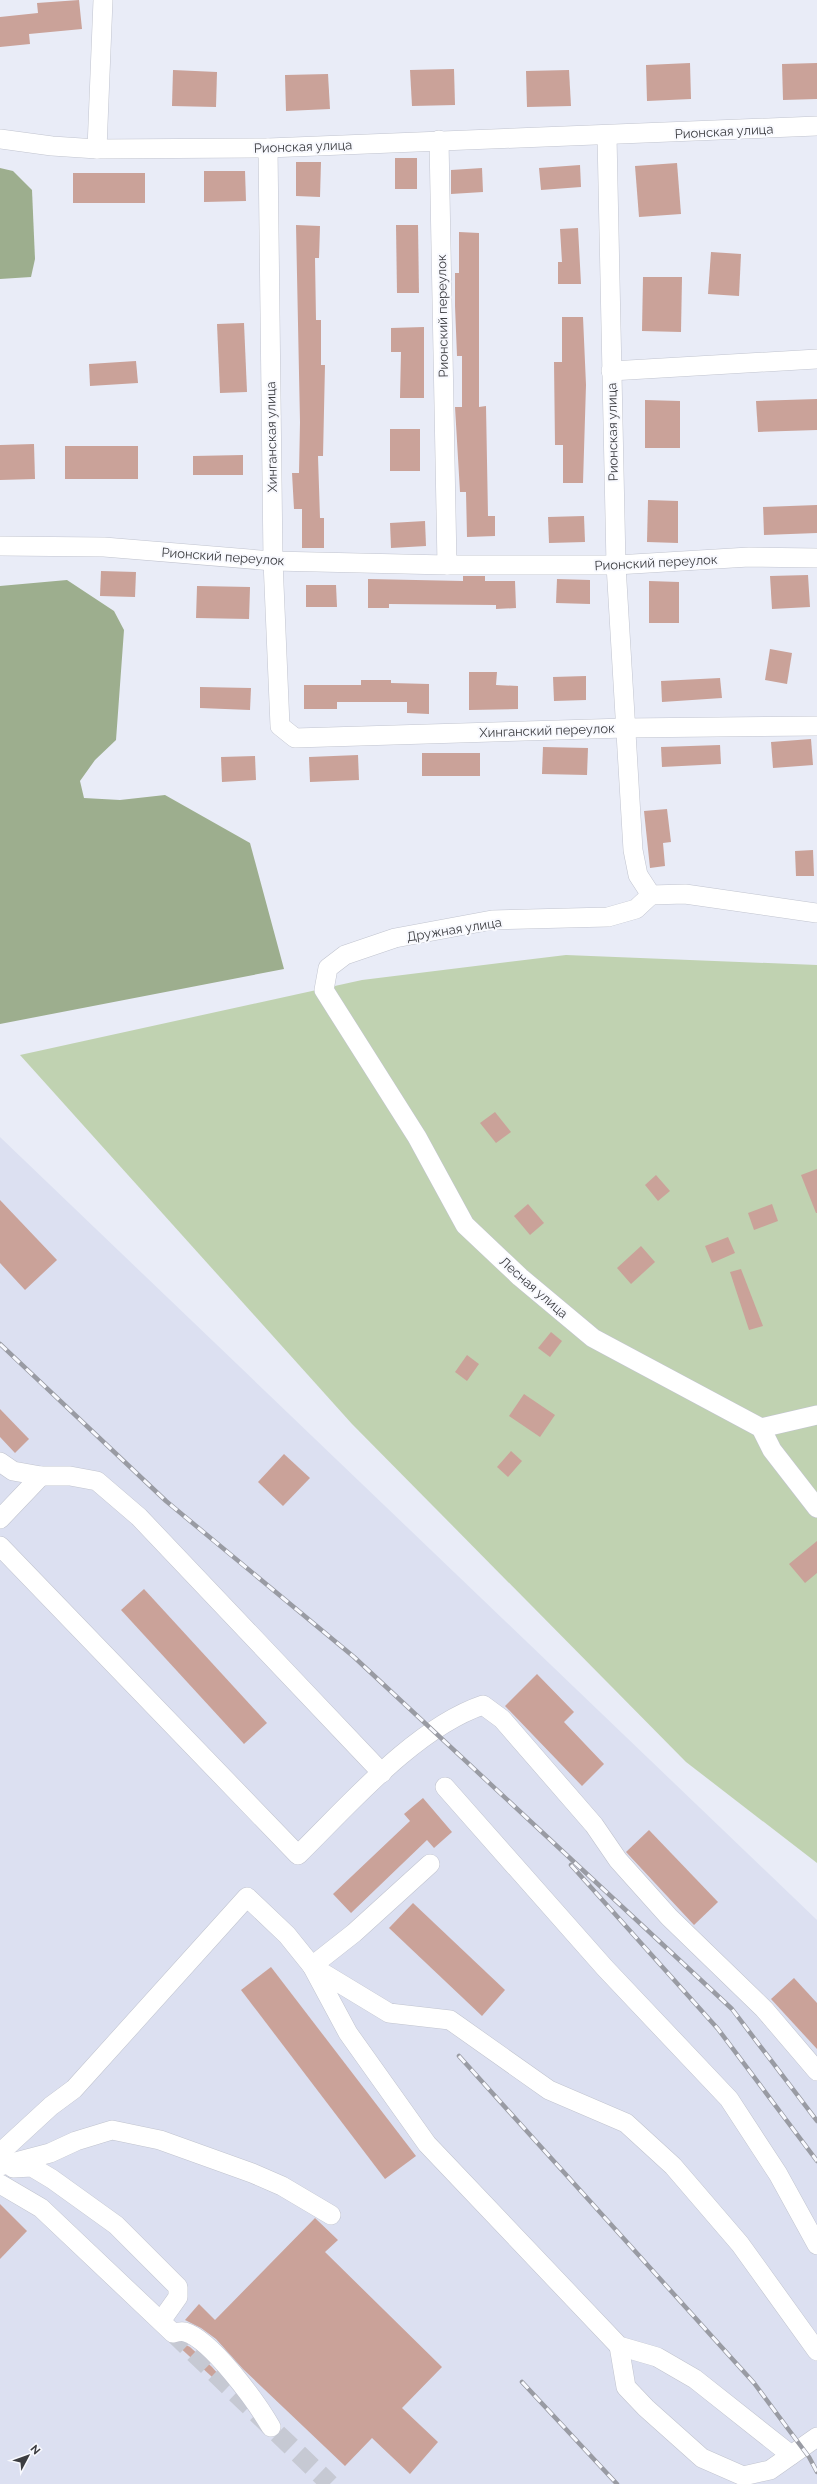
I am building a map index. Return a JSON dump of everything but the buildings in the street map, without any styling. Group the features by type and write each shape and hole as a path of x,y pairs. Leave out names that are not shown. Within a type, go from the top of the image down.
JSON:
{"street":[{"path":"97,149 103,0"},
{"name":"Рионская улица","path":"0,139 52,146 97,149 268,148 439,140 607,136 817,126"},
{"name":"Рионская улица","path":"607,136 616,565 625,728"},
{"name":"Рионский переулок","path":"439,140 447,565"},
{"name":"Хинганская улица","path":"268,148 273,561 280,726"},
{"path":"611,371 817,359"},
{"name":"Рионский переулок","path":"0,546 104,547 273,561 447,565 616,565 749,557 817,558"},
{"name":"Хинганский переулок","path":"280,726 295,738 625,728 817,726"},
{"path":"625,728 633,850 638,875 651,895 685,894 817,913"},
{"name":"Дружная улица","path":"324,990 328,968 345,955 395,938 492,920 608,917 636,909 651,895"},
{"name":"Лесная улица","path":"324,990 417,1137 465,1226 520,1277 593,1338 761,1428"},
{"path":"817,1415 761,1428 772,1450 817,1508"},
{"path":"0,1462 13,1471 41,1476 70,1476 97,1481 140,1517 382,1773"},
{"path":"0,1519 41,1476"},
{"path":"0,1546 298,1856 382,1773 434,1731 463,1712 483,1705 502,1719 594,1825 618,1860 669,1917 764,2009 817,2071"},
{"path":"445,1787 604,1968 729,2099 778,2174 817,2244"},
{"path":"312,1966 354,1933 430,1864"},
{"path":"0,2153 51,2106 74,2089 247,1897 287,1935 312,1966 348,2033 427,2144 619,2346 657,2356 695,2379 791,2455"},
{"path":"312,1966 389,2013 450,2020 549,2090 626,2123 674,2166 740,2244 817,2351"},
{"path":"0,2166 50,2153 76,2141 112,2130 160,2140 252,2173 282,2186 331,2215"},
{"path":"0,2169 32,2167 52,2179 116,2225 178,2287 178,2297 161,2321"},
{"path":"0,2184 41,2208 173,2333 183,2331 192,2335 219,2359 259,2407 271,2428"},
{"path":"619,2346 626,2387 646,2408 702,2458 743,2476 770,2470 817,2437"}],"shaded area":[{"path":"0,1137 817,1920 817,2484 0,2484"}],"green space":[{"path":"0,168 13,171 32,190 35,259 31,277 0,279"},
{"path":"67,580 114,611 124,630 116,740 95,760 80,781 84,798 120,800 165,795 250,843 284,969 0,1024 0,586"},
{"path":"566,955 817,965 817,1863 686,1762 352,1424 20,1055 362,980"}],"tunnel":[{"path":"173,2333 330,2484"}],"railway":[{"path":"0,1344 166,1501 354,1657 732,2009 817,2121"},
{"path":"571,1865 718,2029 817,2161"},
{"path":"459,2056 754,2383 809,2457 817,2472"},
{"path":"522,2382 617,2484"}]}
